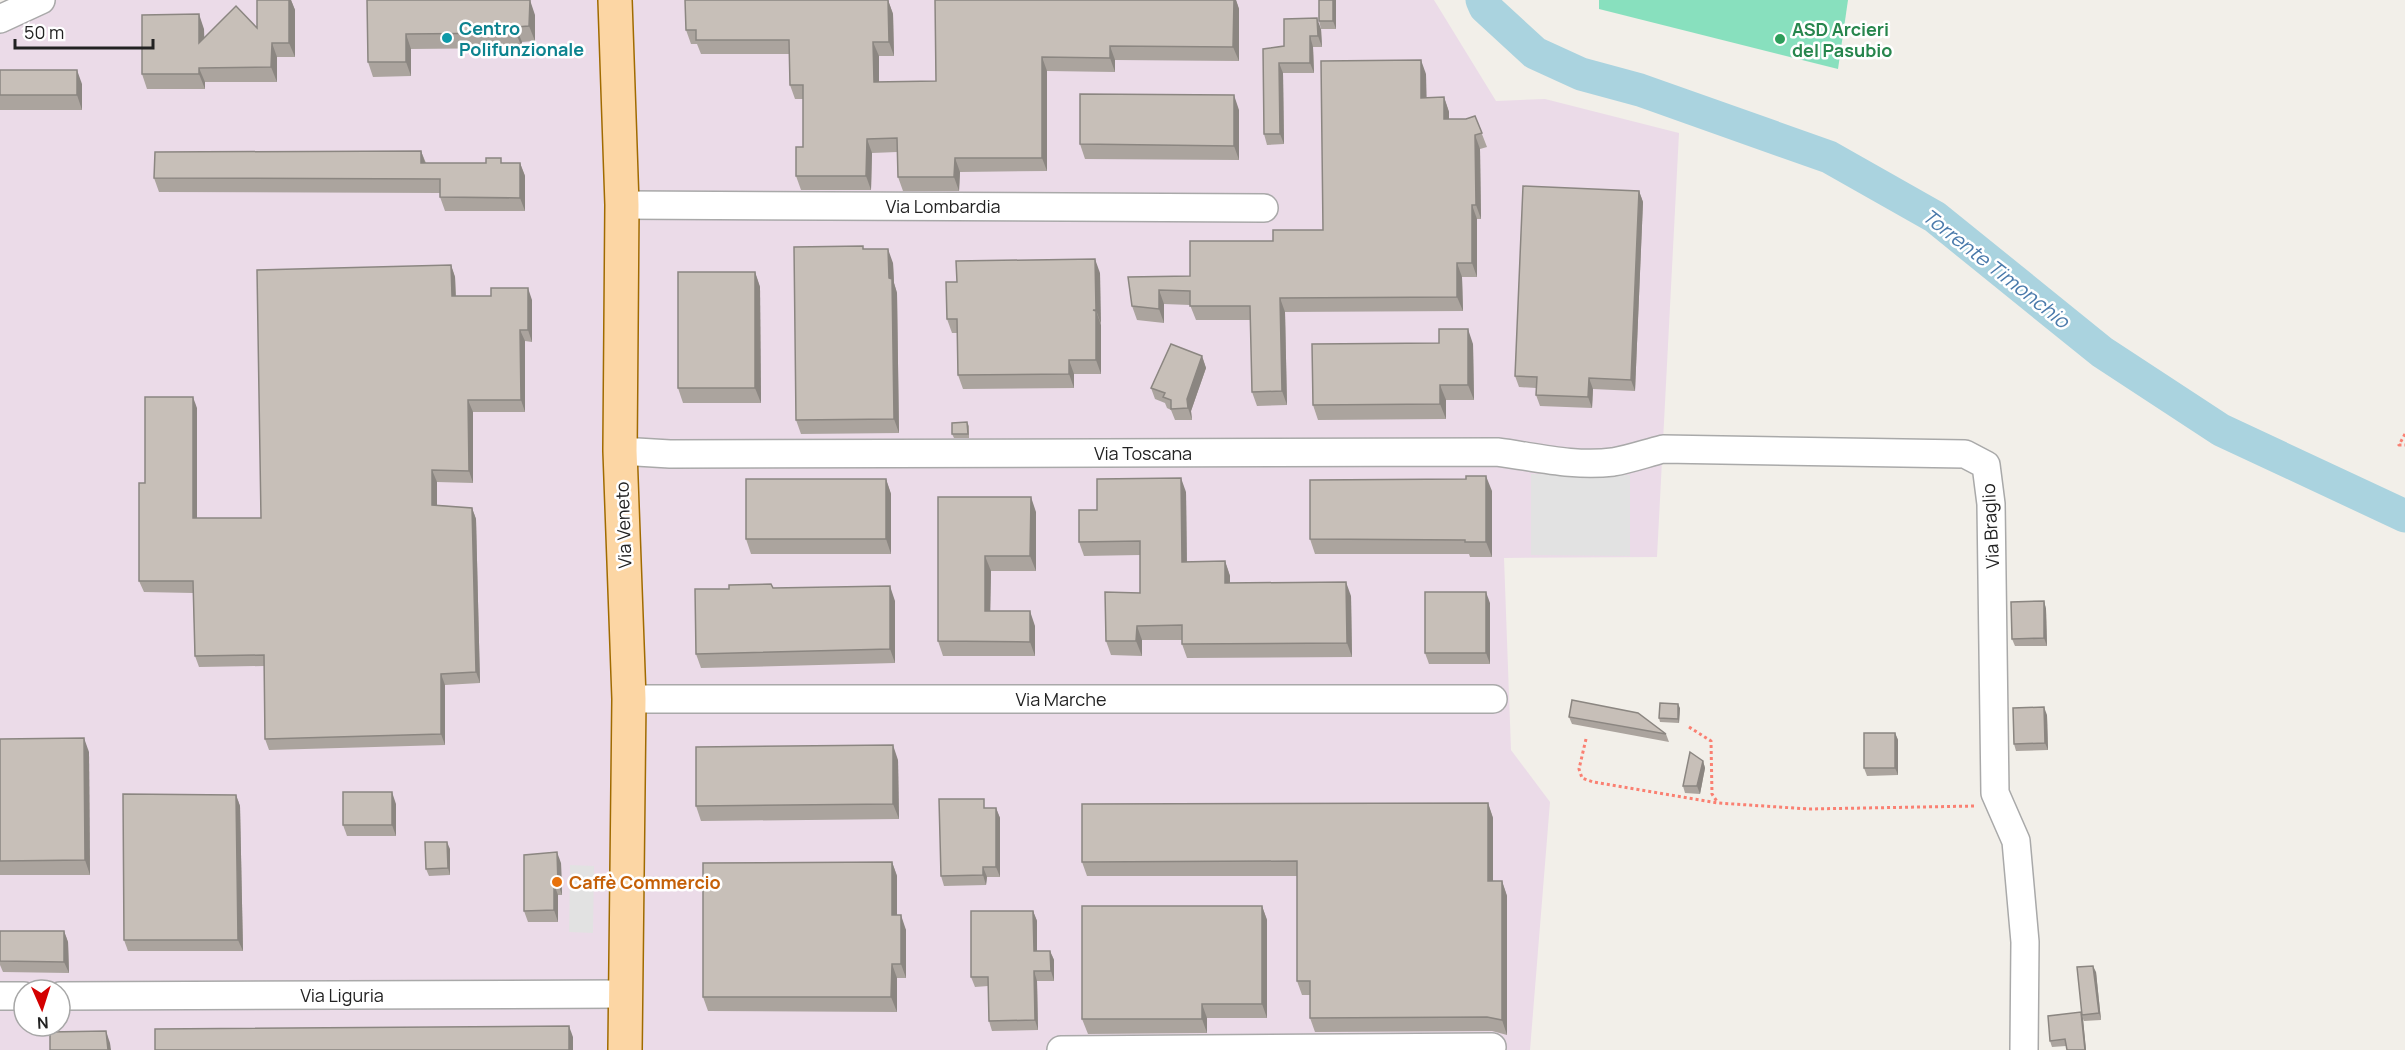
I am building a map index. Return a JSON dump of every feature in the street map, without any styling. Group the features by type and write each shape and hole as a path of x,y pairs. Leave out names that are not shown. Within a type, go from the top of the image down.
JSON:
{"main road":[{"name":"Via Veneto","path":"615,0 622,205 621,451 629,699 625,1050"}],"street":[{"path":"0,19 41,0"},
{"name":"Via Lombardia","path":"622,205 1264,208"},
{"name":"Via Toscana","path":"621,451 669,454 1497,452 1551,462 1583,463 1615,462 1663,449"},
{"name":"Via Braglio","path":"1663,449 1965,454 1986,465 1991,504 1995,793 1998,805 2008,820 2016,841 2025,942 2024,1050"},
{"name":"Via Marche","path":"629,699 1493,699"},
{"name":"Via Liguria","path":"72,996 624,994"},
{"path":"1061,1050 1492,1047"}],"path":[{"path":"2405,434 2399,444 2405,445"},
{"path":"1689,727 1712,741 1712,794 1718,802"},
{"path":"1586,739 1580,769 1582,778 1593,782 1718,802 1809,809 1998,805"}],"shaded area":[{"path":"11,0 1434,0 1496,101 1545,99 1679,133 1657,557 1504,558 1511,750 1550,802 1530,1050 0,1050 0,4"},
{"path":"1531,474 1630,475 1630,556 1531,555"},
{"path":"570,865 594,866 593,933 569,932"}],"green space":[{"name":"ASD Arcieri del Pasubio","path":"1599,0 1848,0 1838,69 1599,9"}],"building":[{"path":"257,0 289,0 289,43 272,43 271,67 199,68 199,74 142,74 142,15 199,14 199,43 236,6 257,28"},
{"name":"Centro Polifunzionale","path":"367,0 530,0 529,26 516,27 516,33 406,34 406,62 368,62"},
{"path":"685,0 888,0 889,42 873,42 874,82 936,81 935,0 1234,0 1233,47 1110,46 1110,58 1042,57 1042,158 955,158 954,177 898,177 897,138 867,139 866,176 796,176 796,147 803,147 803,85 790,85 789,40 696,40 696,30 686,30"},
{"path":"1319,0 1333,0 1333,21 1319,21"},
{"path":"1317,18 1318,36 1310,36 1310,63 1279,63 1280,134 1264,134 1263,49 1284,46 1284,19"},
{"path":"1421,60 1421,98 1444,97 1444,119 1466,119 1475,116 1482,133 1475,135 1476,205 1472,205 1472,263 1457,263 1457,297 1280,298 1282,391 1252,392 1250,306 1190,306 1190,291 1159,290 1159,309 1132,306 1128,277 1190,276 1190,241 1273,241 1273,230 1323,230 1321,61"},
{"path":"0,70 77,70 77,95 0,95"},
{"path":"1080,94 1234,95 1234,146 1080,144"},
{"path":"421,151 421,163 486,163 486,158 501,158 501,163 520,163 520,198 440,197 440,179 154,178 155,152"},
{"path":"1523,186 1639,191 1631,380 1589,378 1588,397 1536,395 1537,377 1515,376"},
{"path":"863,246 863,249 888,249 889,278 892,279 894,419 796,420 794,247"},
{"path":"1095,259 1096,310 1093,310 1096,311 1096,360 1069,360 1069,374 958,375 957,319 947,319 946,282 957,282 956,261"},
{"path":"451,265 452,296 491,296 491,288 528,288 528,330 520,330 521,400 468,400 469,471 432,470 432,505 472,508 476,672 441,674 441,734 265,739 264,655 195,656 193,581 139,581 139,483 145,483 145,397 193,397 193,518 261,518 257,270"},
{"path":"678,272 755,272 755,388 678,388"},
{"path":"1439,329 1468,329 1468,385 1440,385 1440,404 1313,405 1312,344 1439,343"},
{"path":"1171,344 1202,356 1187,399 1188,408 1171,409 1171,400 1163,397 1165,393 1151,388"},
{"path":"967,422 968,434 952,434 952,423"},
{"path":"1466,476 1486,476 1486,542 1310,539 1310,480 1466,479"},
{"path":"1181,478 1182,562 1225,561 1225,583 1346,582 1347,643 1182,644 1182,625 1137,626 1136,641 1106,641 1105,592 1140,593 1140,541 1079,542 1079,510 1097,510 1097,479"},
{"path":"746,479 886,479 886,539 746,539"},
{"path":"938,497 1031,497 1030,556 985,556 985,611 1030,611 1030,642 938,641"},
{"path":"771,584 773,588 890,586 890,649 696,654 695,589 729,589 729,585"},
{"path":"1425,592 1486,592 1486,653 1425,653"},
{"path":"2044,601 2044,638 2012,639 2011,602"},
{"path":"1572,700 1638,713 1666,734 1569,717"},
{"path":"1660,703 1678,704 1678,719 1659,718"},
{"path":"2044,707 2045,743 2014,744 2013,708"},
{"path":"1864,733 1895,733 1895,768 1864,768"},
{"path":"84,738 85,860 0,861 0,739"},
{"path":"893,745 893,804 696,806 696,747"},
{"path":"1690,752 1703,761 1697,786 1683,786"},
{"path":"343,792 392,792 392,825 343,825"},
{"path":"123,794 236,795 238,940 124,940"},
{"path":"939,799 984,799 984,808 996,808 996,867 983,867 983,875 941,876"},
{"path":"1488,803 1488,881 1502,881 1502,1020 1487,1017 1310,1018 1310,981 1297,981 1297,861 1082,862 1082,804"},
{"path":"425,842 447,842 448,868 426,869"},
{"path":"557,852 558,884 554,884 554,910 524,911 524,855"},
{"path":"892,862 892,915 901,915 901,964 892,964 891,997 703,997 703,863"},
{"path":"1082,906 1262,906 1262,1004 1202,1004 1202,1019 1082,1019"},
{"path":"971,911 1033,911 1034,951 1050,951 1051,971 1034,971 1035,1020 989,1021 988,977 971,977"},
{"path":"0,931 64,931 64,962 0,961"},
{"path":"2093,966 2099,1013 2082,1015 2077,967"},
{"path":"2081,1012 2085,1050 2067,1050 2065,1039 2050,1041 2048,1016"},
{"path":"569,1026 569,1050 155,1050 155,1029"},
{"path":"106,1031 108,1050 50,1050 50,1038 72,1038 72,1032"}],"waterway":[{"name":"Torrente Timonchio","path":"1482,0 1485,7 1535,53 1581,74 1640,90 1829,157 1935,217 2102,352 2221,430 2405,516"}],"place":[{"name":"Centro Polifunzionale","path":"447,38"},
{"name":"ASD Arcieri del Pasubio","path":"1780,39"},
{"name":"Caffè Commercio","path":"557,882"}]}
